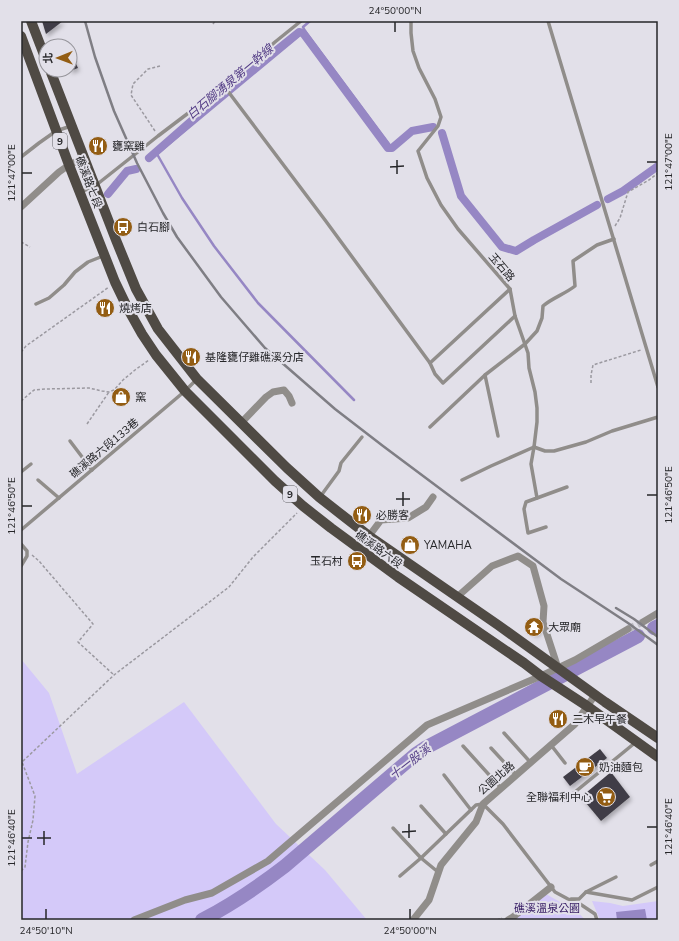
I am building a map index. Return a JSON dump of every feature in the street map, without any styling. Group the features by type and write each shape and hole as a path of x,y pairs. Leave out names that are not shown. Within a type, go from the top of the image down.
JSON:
{"main road":[{"path":"31,21 38,39"},
{"name":"礁溪路七段","path":"21,36 102,251"},
{"name":"礁溪路七段","path":"53,78 116,240"},
{"name":"礁溪路六段","path":"116,240 136,289 158,329 197,379 319,498 369,536 658,738"},
{"name":"礁溪路六段","path":"102,251 115,282 138,328 156,355 185,391 275,481 331,528 398,577 524,663 543,678 587,706 658,757"}],"street":[{"path":"21,206 59,172 69,165 84,158"},
{"path":"241,423 266,397 273,392 284,390 292,403"},
{"path":"369,536 381,520 408,518 426,507 433,497"},
{"path":"457,597 492,566 518,556 533,566 544,606 543,622 559,669"},
{"path":"643,622 658,613"},
{"path":"134,920 185,900 212,893 268,861 427,725 543,678 628,629"},
{"name":"公園北路","path":"413,920 429,900 441,866 476,822 483,804 575,724 595,695"},
{"path":"508,920 513,918 551,887"}],"lane":[{"path":"80,193 96,186 158,136 224,86 301,21"},
{"name":"玉石路","path":"411,21 413,51 419,68 435,99 441,117 438,126 418,151 428,178 441,205 458,229 510,289 515,316 528,353 529,368 537,408 537,422 531,464 537,498"},
{"path":"548,21 658,387"},
{"path":"224,86 325,220 430,364 435,374 443,383 515,316"},
{"path":"21,157 56,131 71,126"},
{"path":"430,427 485,375 525,344 537,331 542,318 543,306 549,301 568,292 575,286 573,260 598,245 614,239"},
{"path":"36,304 49,298 64,285 75,272 102,251"},
{"path":"430,364 510,289"},
{"path":"485,375 498,436"},
{"name":"礁溪路六段133巷","path":"21,530 185,391 197,379"},
{"path":"462,480 534,446 545,451 554,451 586,442 612,431 658,417"},
{"path":"319,498 339,471 341,463 362,437"},
{"path":"70,441 92,470"},
{"path":"21,472 31,464"},
{"path":"38,480 58,498"},
{"path":"546,527 528,533 524,509 526,502 567,487"},
{"path":"21,544 27,551 27,556 21,566"},
{"path":"504,733 531,762"},
{"path":"564,801 636,742"},
{"path":"552,745 565,763"},
{"path":"463,746 501,788"},
{"path":"491,748 517,775"},
{"path":"444,775 471,810"},
{"path":"400,876 471,810 476,806 483,804 503,824 555,892 580,904 595,914 597,920"},
{"path":"421,806 446,834"},
{"path":"393,828 421,858 438,872"},
{"path":"651,865 658,861"},
{"path":"568,899 580,899 586,892 616,877"},
{"path":"586,892 632,900 658,887"}],"path":[{"path":"158,136 131,95 132,84 148,69 160,66"},
{"path":"610,228 615,226 620,218 628,192 658,173"},
{"path":"21,242 30,247"},
{"path":"21,352 26,346 115,282"},
{"path":"591,383 593,365 647,348"},
{"path":"87,424 109,392 114,390 135,370 156,355"},
{"path":"21,401 34,390 46,388 89,388 109,392"},
{"path":"21,871 26,867 35,796 22,762 114,675 229,587 253,557 303,506"},
{"path":"27,551 39,561 93,624 78,642 114,675"}],"green space":[{"path":"21,659 49,693 77,774 184,702 276,824 325,870 367,920 21,920"},
{"name":"礁溪溫泉公園","path":"546,894 579,913 585,920 507,920"},
{"path":"592,901 623,906 658,901 658,920 600,920"}],"shaded area":[{"path":"645,909 647,920 617,920 616,912"}],"building":[{"path":"42,21 63,21 46,34"},
{"name":"大眾廟","path":"532,620 539,626 540,630 535,635 526,627"},
{"name":"奶油麵包","path":"600,749 607,758 570,786 563,777"},
{"name":"全聯福利中心","path":"611,772 630,797 601,821 581,797"}],"waterway":[{"name":"白石腳湧泉第一幹線","path":"155,152 157,154 305,31 303,27 310,21"},
{"path":"305,31 392,148"},
{"path":"232,86 299,32 303,33 388,148 392,148 412,131 433,127"},
{"name":"白石腳湧泉第一幹線","path":"149,158 222,94"},
{"path":"442,133 461,196 502,247 516,251 597,205"},
{"path":"157,154 182,198 214,246 258,303 354,400"},
{"path":"608,199 623,191 658,166"},
{"path":"108,194 127,171 136,169"},
{"name":"十一股溪","path":"654,628 658,626"},
{"name":"十一股溪","path":"202,920 245,895 285,866 416,754 425,748 638,636"}],"tunnel":[{"path":"628,629 643,622"}],"railway":[{"path":"85,21 95,57 114,111 137,163 163,213 177,237 221,297 265,348 335,409 383,446 561,579 628,623 658,645"},
{"path":"616,608 658,637"}],"place":[{"name":"甕窯雞","path":"98,146"},
{"name":"白石腳","path":"123,227"},
{"name":"燒烤店","path":"105,308"},
{"name":"基隆甕仔雞礁溪分店","path":"191,357"},
{"name":"窯","path":"121,397"},
{"name":"必勝客","path":"362,515"},
{"name":"YAMAHA","path":"410,545"},
{"name":"玉石村","path":"357,561"},
{"name":"大眾廟","path":"534,627"},
{"name":"二木早午餐","path":"558,719"},
{"name":"奶油麵包","path":"585,767"},
{"name":"全聯福利中心","path":"606,797"}]}
